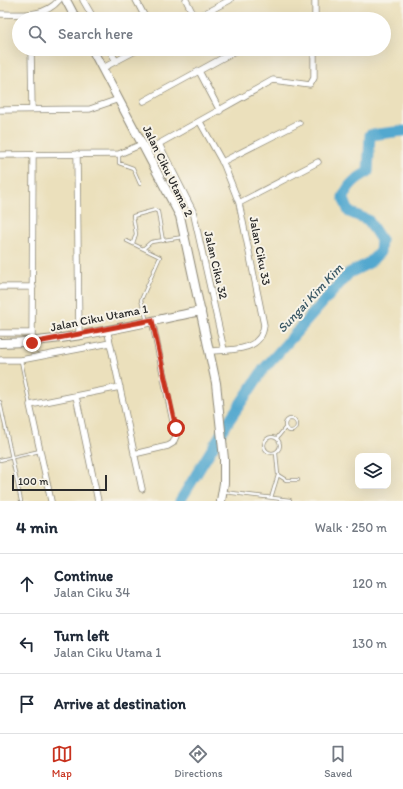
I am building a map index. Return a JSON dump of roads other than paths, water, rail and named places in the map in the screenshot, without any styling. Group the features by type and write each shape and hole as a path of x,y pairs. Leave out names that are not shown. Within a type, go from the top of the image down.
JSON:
{"street":[{"path":"42,12 52,8 59,0"},
{"path":"66,0 72,12"},
{"path":"84,0 90,12"},
{"path":"136,0 142,12"},
{"path":"186,0 192,12"},
{"path":"208,12 230,0"},
{"path":"315,0 315,12"},
{"path":"0,14 12,15"},
{"path":"31,56 32,109"},
{"name":"Jalan Ciku Utama 2","path":"96,56 180,216 202,311 216,383 224,460 223,491 221,501"},
{"path":"113,56 116,61"},
{"path":"102,68 126,56"},
{"path":"144,101 227,56"},
{"path":"0,155 119,154 159,144 273,80 310,85 314,81 314,56"},
{"path":"199,71 220,111"},
{"path":"0,110 90,109 118,99"},
{"name":"Jalan Ciku 33","path":"200,122 222,162 240,203 264,328 261,338 253,345 209,351"},
{"path":"222,162 299,123"},
{"name":"Jalan Ciku 32","path":"159,144 193,212 224,350"},
{"path":"77,154 80,335"},
{"path":"32,343 33,155"},
{"path":"240,203 318,162"},
{"path":"0,287 33,287"},
{"name":"Jalan Ciku Utama 1","path":"0,343 32,343 202,311"},
{"path":"134,454 168,446 173,443 176,436 150,321"},
{"path":"107,330 142,489"},
{"path":"0,333 32,333"},
{"path":"0,360 21,360 110,344"},
{"path":"51,501 30,405 120,387"},
{"path":"76,396 98,501"}],"lane":[{"path":"119,154 120,163 133,168 140,184"},
{"path":"133,243 136,234 133,214 155,210 158,212 163,241"},
{"path":"144,248 151,242 185,237"},
{"path":"127,241 160,257 141,300 150,321"},
{"path":"21,360 30,405"},
{"path":"0,402 21,501"},
{"path":"277,438 285,428 288,419 292,419 297,422 296,429 294,431 291,432 285,428"},
{"path":"276,453 268,453 264,445 268,438 277,438"},
{"path":"270,498 278,475 276,453 281,446 277,438"},
{"path":"0,460 40,451"},
{"path":"278,475 286,480 298,480"},
{"path":"223,491 290,500"}],"waterway":[{"name":"Sungai Kim Kim","path":"180,501 230,419 263,370 349,273 369,263 380,252 381,240 368,220 349,212 343,197 353,182 368,172 370,135 403,131"}]}
